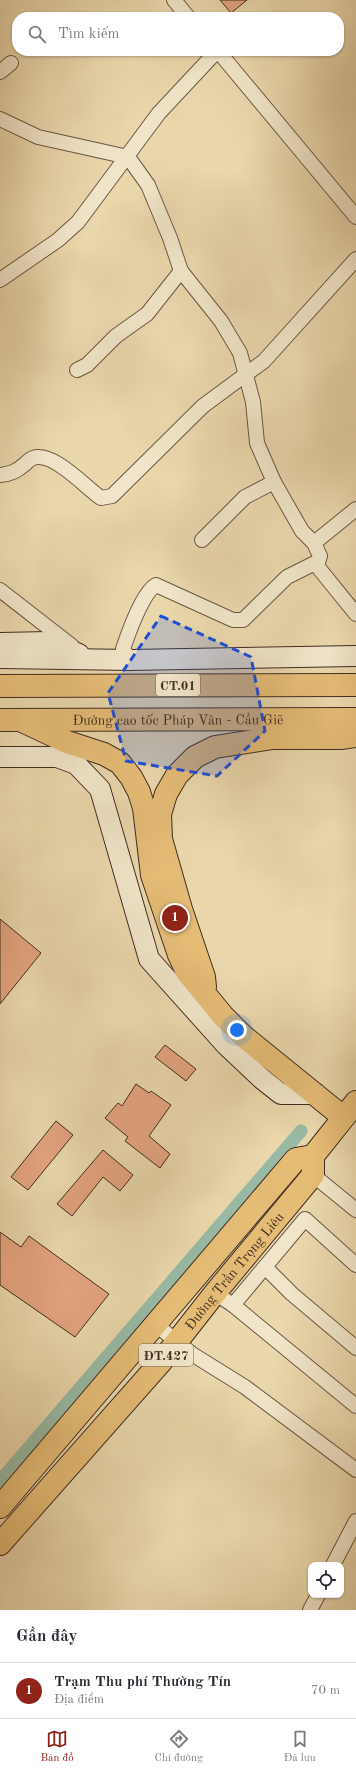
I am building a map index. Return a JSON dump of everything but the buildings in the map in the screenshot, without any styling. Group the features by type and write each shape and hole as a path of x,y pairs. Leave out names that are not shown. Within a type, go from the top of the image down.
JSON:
{"main road":[{"name":"CT.01","path":"0,686 356,685"},
{"name":"Đường cao tốc Pháp Vân - Cầu Giẽ","path":"10,720 356,718"},
{"path":"10,720 66,742 104,754 120,763 131,777 139,792 144,808 152,875 178,955 187,972 205,992 223,1016 243,1036 316,1094 350,1109"},
{"path":"205,992 204,977 181,909 161,839 160,814 170,788 177,775 195,757 215,747 272,738 341,738 356,736"},
{"name":"Đường Trần Trọng Liêu","path":"0,1544 177,1343 313,1165 350,1109"},
{"name":"Đường Trần Trọng Liêu","path":"0,1507 154,1324 296,1159 313,1165"}],"street":[{"path":"174,0 184,12"},
{"path":"0,280 58,240 78,222 159,114 212,56"},
{"path":"221,56 356,216"},
{"path":"0,72 11,63"},
{"path":"0,119 38,137 128,157 148,184 170,238 180,271 222,321 240,353 253,402 257,443 274,482 302,531 314,544 320,556 317,562 287,577 243,620 233,620 156,585 147,596 133,622 123,648 130,660"},
{"path":"0,475 12,474 33,458 48,458 72,474 87,489 101,498 112,496 203,406 264,361 356,259"},
{"path":"76,370 87,365 116,336 147,314 180,271"},
{"path":"202,540 245,497 274,482"},
{"path":"314,544 356,509"},
{"path":"317,562 317,566 356,614"},
{"path":"0,590 88,658"},
{"path":"0,643 49,642 88,658"},
{"path":"0,658 88,658 130,660 356,656"},
{"path":"0,756 57,758 76,764 100,789 149,959 226,1045 281,1094 316,1094"},
{"path":"0,766 71,770 100,789"},
{"path":"313,1165 356,1210"},
{"path":"233,1305 305,1219 356,1265"},
{"path":"265,1267 292,1294 356,1348"},
{"path":"215,1292 233,1305 356,1406"},
{"path":"154,1324 177,1343 245,1387 356,1470"},
{"path":"336,1562 356,1521"},
{"path":"310,1610 316,1598"}],"highlighted area":[{"path":"161,616 251,657 265,731 217,776 126,761 108,693"}],"waterway":[{"path":"0,1481 301,1131"}],"place":[{"name":"Trạm Thu phí Thường Tín","path":"175,918"}]}
